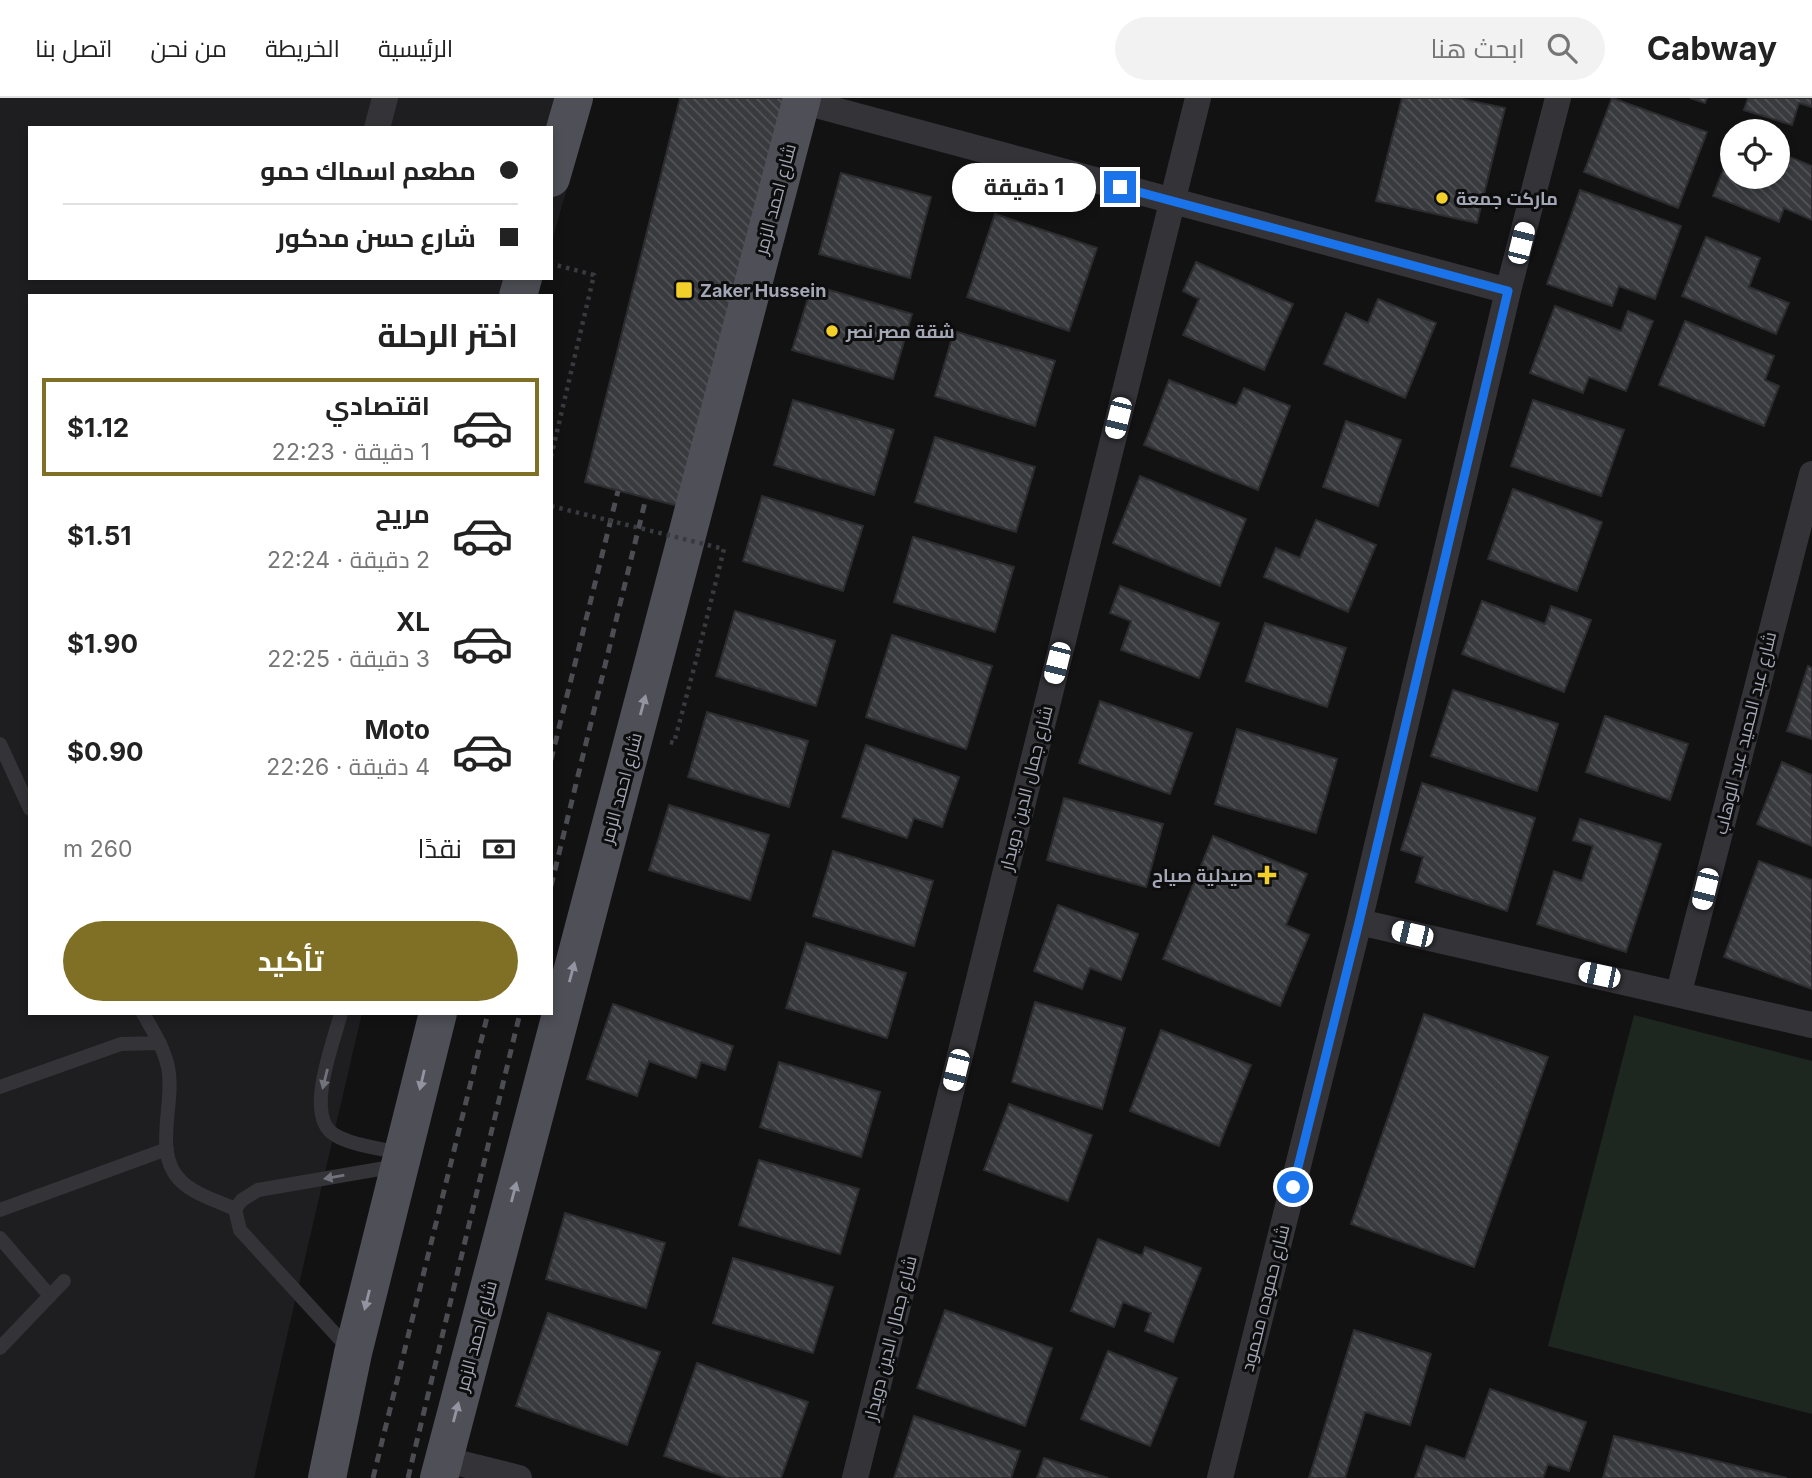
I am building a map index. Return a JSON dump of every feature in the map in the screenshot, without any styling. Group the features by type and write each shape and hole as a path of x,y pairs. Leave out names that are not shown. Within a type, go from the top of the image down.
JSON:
{"main road":[{"path":"553,171 574,98"},
{"name":"شارع احمد الزمر","path":"441,1469 802,100"},
{"path":"327,1478 353,1353 438,1015"}],"street":[{"path":"378,126 385,98"},
{"name":"شارع جمال الدين دويدار","path":"855,1478 1198,98"},
{"name":"شارع حموده محمود","path":"1220,1478 1359,922 1508,291 1558,98"},
{"path":"802,100 1508,291"},
{"name":"شارع عبد الحميد عبد الوهاب","path":"1679,992 1812,474"},
{"path":"1359,922 1679,992 1812,1025"},
{"path":"441,1469 519,1478"}],"lane":[{"path":"0,744 28,805"},
{"path":"144,1015 160,1043 169,1068 167,1149 171,1168 191,1190 235,1209"},
{"path":"341,1015 320,1099 321,1120 335,1136 403,1160"},
{"path":"0,1087 121,1044 160,1043"},
{"path":"0,1210 167,1149"},
{"path":"235,1209 242,1200 258,1190 403,1160"},
{"path":"235,1209 240,1230 353,1353"},
{"path":"0,1238 50,1296"},
{"path":"0,1348 64,1281"}],"path":[{"path":"553,265 594,275 553,449"},
{"path":"553,506 723,549 674,743"}],"shaded area":[{"path":"0,98 592,98 553,238 553,126 28,126 28,280 541,280 538,294 28,294 28,1015 362,1015 254,1478 0,1478"},
{"path":"1634,1015 1812,1061 1812,1414 1548,1346"}],"building":[{"name":"Zaker Hussein","path":"680,98 784,98 682,507 585,482"},
{"path":"1402,98 1457,98 1505,108 1477,223 1376,201"},
{"path":"1612,98 1707,132 1678,208 1584,172"},
{"path":"1690,98 1707,98 1705,103"},
{"path":"1748,98 1812,98 1812,107 1799,103 1792,125 1790,119 1773,119 1744,110"},
{"path":"1790,157 1812,166 1812,220 1784,208 1779,222 1713,196 1720,178 1720,189 1790,189"},
{"path":"841,173 931,197 910,278 819,254"},
{"path":"1580,190 1681,226 1655,299 1619,286 1612,306 1547,284"},
{"path":"995,214 1097,248 1069,331 967,297"},
{"path":"1706,237 1760,258 1749,287 1789,303 1776,334 1682,296"},
{"path":"1196,262 1293,304 1264,370 1183,335 1199,299 1183,291"},
{"path":"812,285 912,314 893,379 792,350"},
{"path":"1378,299 1436,323 1405,398 1324,364 1346,313 1368,323"},
{"path":"1555,306 1621,331 1628,311 1653,321 1626,391 1589,377 1583,393 1530,373"},
{"path":"1685,321 1774,356 1765,380 1779,386 1764,426 1659,385"},
{"path":"954,331 1055,361 1035,426 935,396"},
{"path":"1169,380 1236,406 1244,388 1290,406 1258,490 1144,445"},
{"path":"793,400 894,430 874,495 774,465"},
{"path":"1533,400 1624,430 1601,496 1511,466"},
{"path":"1346,421 1401,440 1378,506 1323,487"},
{"path":"935,437 1035,467 1016,532 915,502"},
{"path":"1140,476 1246,519 1220,586 1113,543"},
{"path":"1513,489 1602,522 1577,591 1488,559"},
{"path":"762,496 863,526 843,591 743,561"},
{"path":"1316,520 1376,545 1348,612 1264,577 1276,548 1300,558"},
{"path":"913,537 1014,567 995,632 894,602"},
{"path":"1120,586 1219,623 1199,678 1121,650 1131,621 1110,613"},
{"path":"1482,601 1545,624 1551,606 1591,620 1564,692 1462,654"},
{"path":"735,611 835,641 816,706 716,676"},
{"path":"1265,623 1346,648 1327,707 1246,681"},
{"path":"892,635 992,666 966,749 866,717"},
{"path":"1808,666 1812,668 1812,739 1787,731"},
{"path":"1453,690 1558,724 1537,791 1431,756"},
{"path":"1100,701 1192,733 1170,794 1079,763"},
{"path":"707,712 808,741 789,807 688,777"},
{"path":"1605,716 1688,744 1670,800 1586,772"},
{"path":"1237,729 1337,759 1316,833 1215,804"},
{"path":"866,745 959,777 942,827 914,818 907,838 842,817"},
{"path":"1782,762 1812,775 1812,846 1757,824"},
{"path":"1422,783 1535,818 1507,911 1416,882 1423,857 1401,850"},
{"path":"1064,798 1163,824 1146,887 1047,860"},
{"path":"669,805 769,835 750,900 649,870"},
{"path":"1580,819 1661,844 1626,952 1537,924 1554,871 1582,881 1593,846 1573,840"},
{"path":"1213,836 1307,874 1286,925 1309,935 1280,1006 1163,959"},
{"path":"833,851 933,881 914,946 813,916"},
{"path":"1759,861 1812,880 1812,989 1724,957"},
{"path":"1058,905 1138,934 1121,980 1090,968 1082,989 1034,971"},
{"path":"806,943 906,973 887,1038 786,1008"},
{"path":"1035,1002 1125,1028 1102,1109 1012,1082"},
{"path":"613,1004 733,1046 725,1070 701,1062 696,1078 649,1061 637,1096 587,1079"},
{"path":"1424,1014 1548,1057 1474,1267 1351,1224"},
{"path":"1161,1030 1251,1065 1219,1146 1130,1111"},
{"path":"779,1062 880,1092 861,1157 760,1127"},
{"path":"1009,1104 1092,1135 1068,1201 984,1170"},
{"path":"759,1160 859,1189 840,1254 739,1225"},
{"path":"565,1213 665,1243 646,1308 546,1279"},
{"path":"1098,1239 1142,1256 1145,1247 1201,1268 1173,1342 1145,1331 1151,1313 1123,1302 1114,1327 1071,1311"},
{"path":"733,1258 833,1287 813,1353 713,1323"},
{"path":"945,1310 1052,1348 1025,1426 917,1388"},
{"path":"548,1313 660,1352 627,1445 516,1406"},
{"path":"1354,1330 1431,1354 1410,1425 1365,1412 1345,1478 1309,1478"},
{"path":"1108,1351 1177,1378 1150,1446 1081,1419"},
{"path":"697,1363 808,1402 781,1478 728,1478 664,1456"},
{"path":"1490,1389 1586,1422 1569,1471 1548,1464 1543,1478 1415,1478 1426,1446 1465,1459"},
{"path":"914,1416 1020,1451 1011,1478 894,1478"},
{"path":"1614,1436 1787,1478 1603,1478"},
{"path":"1044,1458 1108,1478 1037,1478"}],"railway":[{"path":"553,752 618,491"},
{"path":"553,878 646,498"},
{"path":"373,1478 488,1015"},
{"path":"408,1478 520,1015"}],"place":[{"name":"ماركت جمعة","path":"1442,198"},
{"name":"Zaker Hussein","path":"684,290"},
{"name":"شقة مصر نصر","path":"832,331"},
{"name":"صيدلية صياح","path":"1267,875"}],"route":[{"path":"1120,187 1508,291 1359,922 1293,1187"}]}
